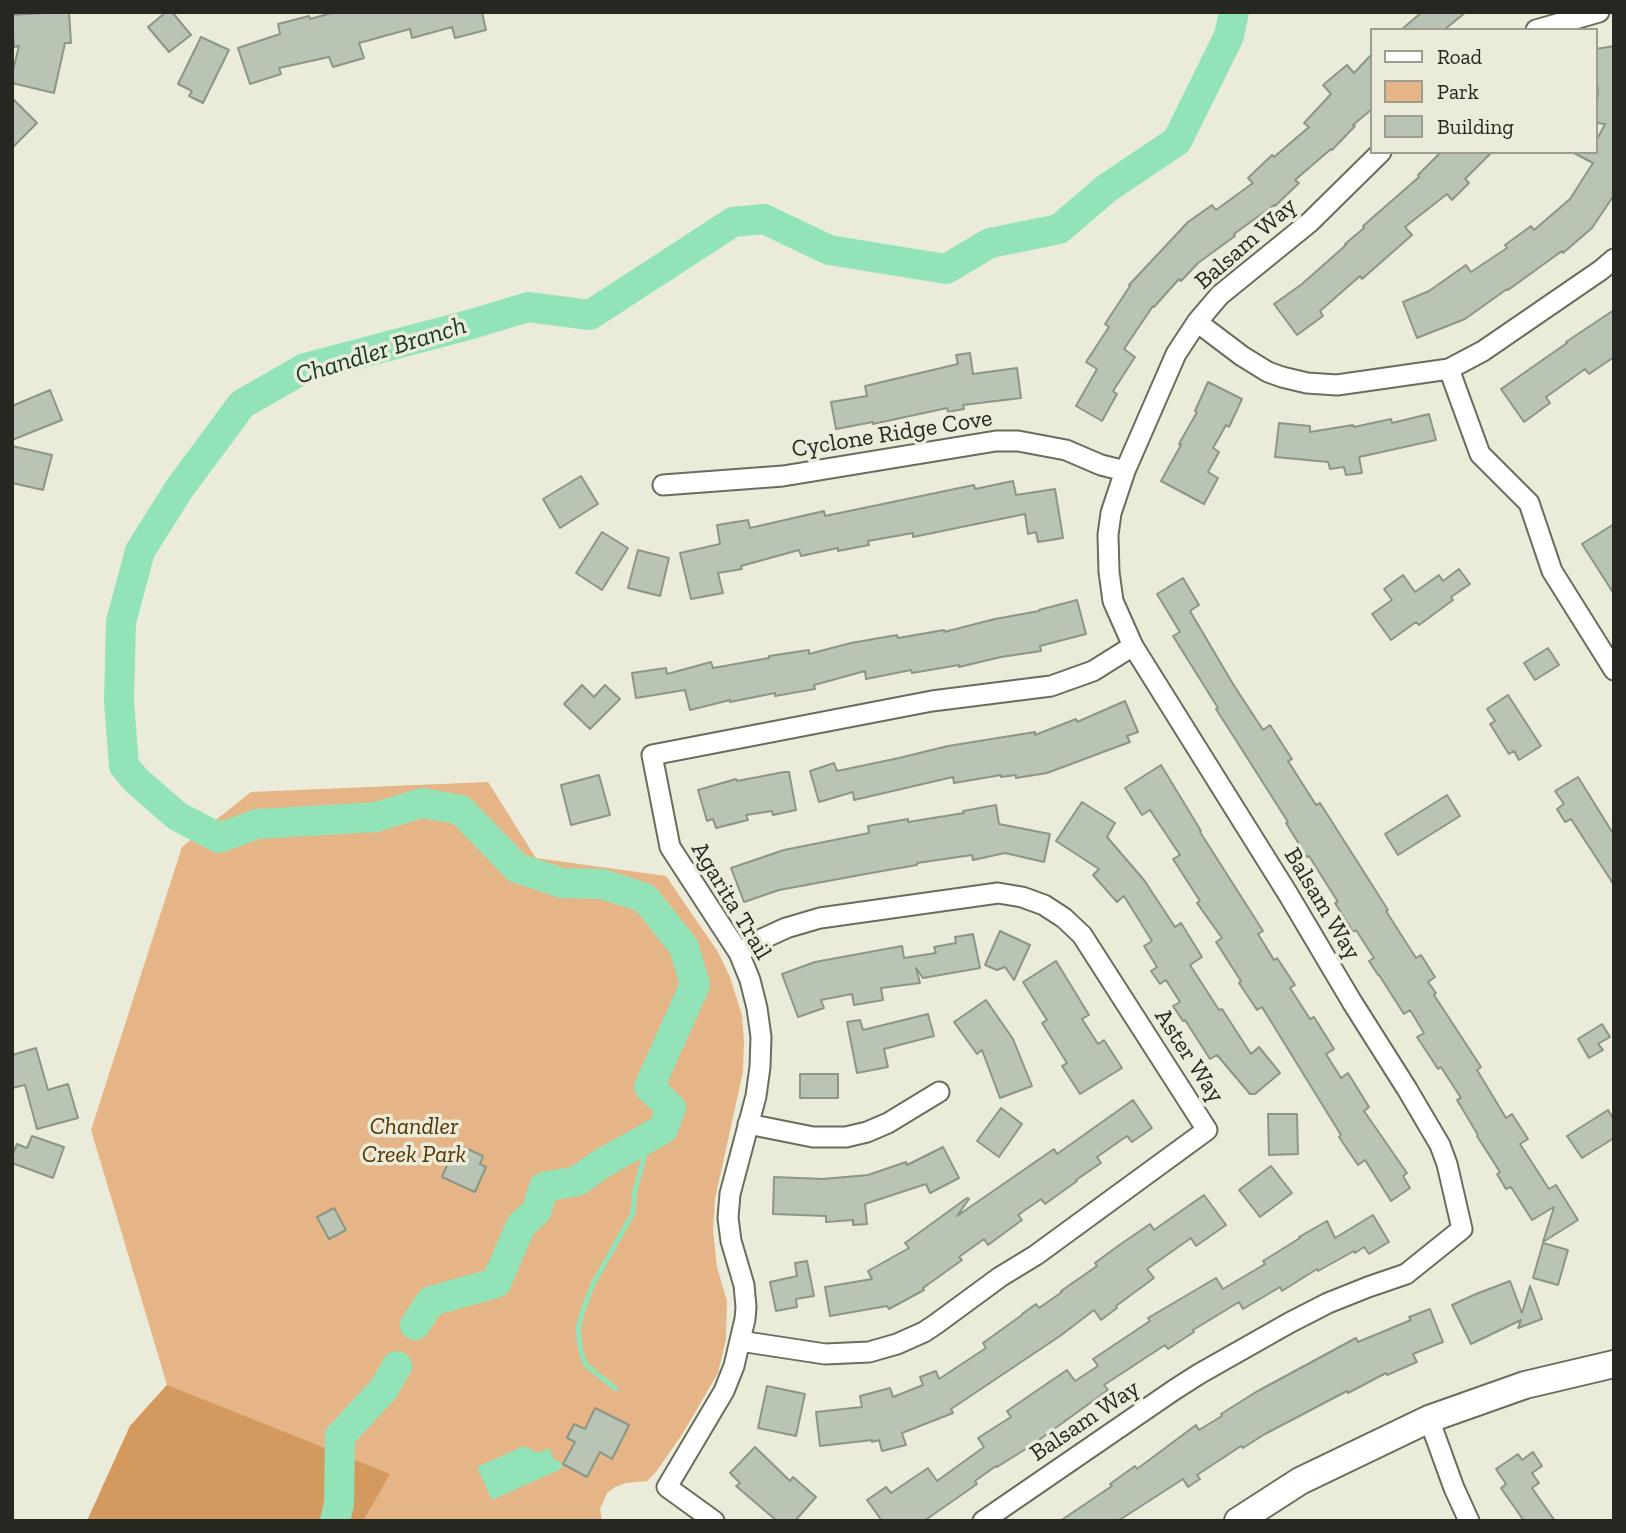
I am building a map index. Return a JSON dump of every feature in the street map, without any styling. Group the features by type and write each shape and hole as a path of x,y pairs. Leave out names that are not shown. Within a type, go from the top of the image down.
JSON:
{"main road":[{"path":"1238,1521 1300,1481 1430,1419 1525,1385 1614,1364"}],"street":[{"path":"1543,28 1599,12"},
{"name":"Balsam Way","path":"983,1521 1199,1374 1328,1303 1406,1274 1462,1229 1440,1145 1133,646 1112,601 1108,572 1111,513 1125,471 1176,354 1197,322 1220,295 1310,222 1379,154"},
{"path":"1197,322 1268,372 1307,383 1337,385 1449,369 1483,351 1614,259"},
{"path":"1449,369 1480,454 1529,503 1552,571 1614,670"},
{"name":"Cyclone Ridge Cove","path":"663,485 783,476 996,440 1018,441 1066,450 1101,465 1125,471"},
{"name":"Agarita Trail","path":"714,1521 667,1487 724,1391 734,1366 745,1319 744,1285 731,1241 728,1218 730,1194 756,1096 761,1037 750,980 738,953 670,847 652,755 932,701 1051,685 1093,671 1133,646"},
{"name":"Aster Way","path":"738,953 786,928 820,918 998,893 1022,897 1044,905 1064,918 1082,935 1207,1130 1036,1255 1000,1277 924,1332 869,1352 839,1354 740,1341"},
{"path":"748,1124 813,1137 846,1137 888,1124 939,1092"},
{"path":"1430,1419 1468,1521"}],"green space":[{"name":"Chandler Creek Park","path":"488,782 536,858 666,876 718,952 730,977 742,1015 744,1042 743,1072 715,1199 713,1230 717,1267 727,1301 726,1339 718,1373 683,1433 656,1472 647,1481 626,1483 607,1493 600,1509 602,1521 87,1521 130,1426 167,1385 91,1130 182,847 251,792"}],"shaded area":[{"path":"167,1385 390,1474 363,1521 87,1521 130,1426"},
{"path":"524,1446 535,1452 549,1448 555,1461 559,1460 563,1468 492,1500 477,1467"}],"building":[{"path":"69,12 71,43 65,43 54,93 12,83 19,46 14,47 12,15"},
{"path":"166,12 172,12 191,35 169,52 148,27"},
{"path":"335,12 482,12 486,30 455,38 452,27 412,38 410,29 359,43 364,58 333,67 329,57 279,68 281,74 250,84 238,48 280,34 278,24"},
{"path":"1422,12 1466,12 1446,28 1403,28"},
{"path":"201,37 229,50 203,103 189,96 192,91 178,84"},
{"path":"1614,46 1614,195 1592,228 1563,253 1562,251 1465,319 1417,338 1403,302 1429,291 1466,265 1471,272 1507,248 1505,245 1531,226 1534,230 1570,199 1593,163 1576,154 1598,154 1598,137 1605,124 1598,123 1598,49"},
{"path":"1370,56 1370,111 1353,125 1355,126 1332,150 1295,180 1299,183 1275,206 1198,263 1153,306 1124,349 1135,357 1113,391 1117,394 1102,421 1076,406 1097,369 1086,362 1109,327 1105,324 1129,285 1188,222 1212,205 1216,210 1253,183 1248,178 1272,155 1274,157 1309,127 1304,123 1331,94 1323,85 1347,65 1354,73"},
{"path":"12,98 37,123 12,148"},
{"path":"1439,154 1490,154 1465,179 1469,183 1452,200 1447,194 1405,227 1412,235 1362,279 1360,276 1320,311 1323,316 1297,335 1274,304 1302,284 1346,245 1363,226 1419,177"},
{"path":"1614,310 1614,357 1589,374 1585,369 1546,397 1550,403 1524,422 1501,389"},
{"path":"970,353 973,374 1017,368 1021,398 963,405 964,409 948,412 947,408 836,429 831,402 867,396 865,386 958,364 956,355"},
{"path":"1208,382 1242,399 1229,427 1226,425 1213,448 1219,452 1208,472 1218,478 1204,504 1161,481 1197,412 1195,411"},
{"path":"50,390 62,420 12,440 12,406"},
{"path":"1429,414 1436,440 1359,457 1362,473 1346,475 1344,467 1330,469 1328,462 1275,457 1279,423 1310,426 1310,432 1391,419 1392,423"},
{"path":"12,446 52,455 43,490 12,483"},
{"path":"581,476 598,504 560,528 543,499"},
{"path":"1013,481 1016,495 1055,489 1063,538 1038,542 1036,532 1028,534 1025,514 913,537 913,533 868,541 869,545 838,551 838,548 801,556 799,550 741,566 742,569 718,573 723,593 691,599 680,553 720,544 717,525 748,520 750,528 824,511 825,516 974,485 975,489"},
{"path":"1614,524 1614,594 1582,544"},
{"path":"602,532 628,548 602,590 576,573"},
{"path":"638,550 669,558 660,596 628,588"},
{"path":"1459,569 1470,584 1419,625 1416,622 1391,640 1372,614 1392,600 1384,589 1403,575 1415,592 1439,575 1443,581"},
{"path":"1183,578 1199,605 1190,611 1233,684 1263,730 1270,725 1292,759 1288,761 1316,805 1320,803 1416,958 1421,955 1435,977 1428,982 1436,993 1434,995 1481,1067 1477,1070 1506,1118 1512,1114 1528,1139 1520,1144 1549,1189 1556,1185 1578,1220 1543,1242 1554,1207 1532,1220 1511,1187 1506,1189 1497,1174 1500,1172 1457,1100 1461,1098 1417,1037 1424,1033 1410,1010 1404,1014 1369,961 1374,958 1356,930 1353,932 1335,903 1338,902 1309,856 1307,857 1173,636 1180,632 1157,594"},
{"path":"1077,600 1086,634 1040,646 1041,651 959,667 912,673 911,670 866,679 865,671 814,685 815,689 730,700 690,710 685,690 636,698 632,673 666,668 667,674 711,662 713,668 809,650 809,654 897,635 898,638 944,632"},
{"path":"1548,648 1559,665 1535,680 1524,663"},
{"path":"582,685 594,697 605,685 620,699 590,729 564,704"},
{"path":"1508,695 1541,746 1519,760 1514,751 1509,754 1490,724 1495,721 1487,709"},
{"path":"1125,701 1138,732 1127,736 1130,742 1047,773 1016,778 1016,775 1001,775 954,783 953,777 854,800 853,792 819,802 810,771 834,763 837,771 948,746 1035,732 1035,735 1076,719 1077,722"},
{"path":"1161,765 1263,931 1258,934 1274,960 1277,958 1295,985 1290,988 1310,1019 1314,1017 1334,1049 1326,1054 1341,1078 1348,1073 1369,1107 1364,1111 1407,1173 1403,1176 1410,1188 1391,1201 1365,1160 1358,1165 1262,1007 1257,1010 1239,983 1241,981 1216,942 1222,938 1197,903 1200,901 1173,859 1180,855 1150,810 1142,815 1125,788"},
{"path":"789,772 796,810 773,815 772,811 746,815 748,820 716,828 713,819 707,821 698,790 736,779 737,781"},
{"path":"599,775 610,815 571,825 561,785"},
{"path":"1578,777 1614,835 1614,885 1571,819 1565,822 1557,809 1564,804 1555,791"},
{"path":"1447,795 1460,816 1398,855 1385,834"},
{"path":"1082,802 1115,823 1107,837 1144,880 1175,927 1181,923 1202,957 1190,965 1219,1010 1222,1009 1251,1054 1259,1047 1280,1073 1255,1094 1250,1094 1217,1055 1210,1059 1173,1006 1180,1002 1166,980 1160,984 1151,971 1157,967 1144,946 1152,941 1124,896 1117,902 1093,875 1099,869 1056,841"},
{"path":"996,805 999,824 1050,834 1044,862 1005,853 973,860 972,855 779,890 744,902 731,868 784,850 869,833 868,826 964,813 963,811"},
{"path":"1000,931 1030,945 1014,980 1005,967 997,970 985,965"},
{"path":"973,934 980,968 923,978 916,968 920,983 881,988 883,1000 854,1005 852,994 821,1000 824,1008 798,1017 782,974 815,962 902,946 904,958 936,953 934,947 956,943 955,937"},
{"path":"1056,961 1089,1015 1082,1019 1098,1044 1104,1040 1122,1068 1080,1094 1062,1066 1067,1063 1042,1023 1047,1020 1023,982"},
{"path":"986,1000 1013,1039 1032,1086 1000,1098 982,1050 977,1054 954,1022"},
{"path":"928,1014 934,1036 884,1049 888,1067 857,1073 847,1022 860,1020 863,1030"},
{"path":"1602,1024 1610,1037 1598,1044 1603,1050 1589,1058 1578,1039"},
{"path":"36,1048 48,1090 68,1084 78,1118 37,1129 25,1085 12,1088 12,1055"},
{"path":"800,1074 838,1074 838,1098 800,1098"},
{"path":"1133,1100 1152,1128 1132,1142 1127,1136 1097,1157 1101,1163 1045,1204 1041,1199 1018,1215 1022,1220 988,1245 984,1239 959,1257 962,1260 923,1288 924,1290 889,1309 887,1306 830,1316 825,1287 872,1279 868,1271 909,1248 905,1243 967,1198 969,1199 957,1216 1054,1149 1057,1154"},
{"path":"1001,1108 1022,1124 999,1157 977,1141"},
{"path":"1608,1110 1614,1120 1614,1138 1582,1158 1567,1136"},
{"path":"1268,1114 1297,1114 1298,1154 1269,1155"},
{"path":"32,1136 64,1147 53,1178 12,1163 17,1144 27,1148"},
{"path":"463,1147 483,1156 480,1164 486,1167 475,1192 442,1177 452,1154 459,1157"},
{"path":"943,1147 959,1178 930,1193 926,1184 865,1204 867,1224 853,1225 853,1220 826,1222 826,1216 773,1214 774,1177 823,1179 868,1175 906,1162 907,1165"},
{"path":"1271,1166 1292,1193 1260,1217 1239,1190"},
{"path":"1204,1195 1226,1225 1196,1246 1191,1238 1147,1269 1154,1278 1101,1320 1094,1310 951,1409 953,1413 902,1433 906,1445 882,1451 879,1440 820,1446 816,1412 862,1407 860,1396 890,1388 893,1397 923,1385 920,1377 936,1371 939,1379 986,1348 983,1343 1022,1314 1036,1304 1039,1308 1097,1266 1095,1263 1118,1246 1150,1224 1154,1230"},
{"path":"334,1208 346,1230 329,1239 317,1217"},
{"path":"1373,1215 1389,1242 1369,1254 1364,1247 1355,1253 1354,1251 1318,1271 1317,1269 1282,1291 1280,1287 1243,1309 1239,1302 1168,1349 1165,1345 1104,1385 1108,1390 1032,1445 996,1466 975,1481 977,1484 924,1521 882,1521 867,1500 886,1487 891,1493 928,1468 937,1481 984,1447 978,1438 1011,1417 1007,1411 1067,1370 1075,1381 1098,1366 1093,1359 1150,1321 1148,1318 1216,1278 1223,1289 1327,1221 1335,1238"},
{"path":"1543,1243 1568,1250 1558,1285 1533,1278"},
{"path":"807,1261 814,1296 796,1299 797,1307 776,1311 770,1282 797,1276 795,1263"},
{"path":"1510,1281 1522,1313 1530,1286 1542,1319 1518,1328 1521,1320 1471,1344 1452,1305"},
{"path":"1430,1309 1443,1342 1413,1354 1417,1362 1387,1375 1386,1373 1348,1393 1347,1391 1243,1448 1241,1446 1197,1475 1200,1479 1188,1487 1183,1479 1118,1521 1060,1521 1196,1425 1199,1430 1256,1392 1356,1338 1358,1342"},
{"path":"767,1386 805,1394 796,1436 758,1428"},
{"path":"595,1408 629,1425 612,1459 600,1452 587,1477 563,1464 575,1442 567,1438 574,1424 585,1429"},
{"path":"755,1447 790,1481 793,1477 816,1497 795,1521 777,1521 736,1486 740,1483 730,1473"},
{"path":"1533,1452 1542,1466 1532,1473 1539,1483 1532,1488 1555,1521 1524,1521 1501,1488 1506,1484 1496,1469 1518,1454 1522,1460"}],"waterway":[{"name":"Chandler Branch","path":"415,1325 431,1301 496,1283 521,1225 536,1212 544,1187 577,1181 601,1164 663,1129 671,1108 649,1087 695,985 684,947 645,898 602,884 562,883 517,868 461,810 422,803 376,817 257,824 219,838 177,816 124,766 119,701 121,622 140,551 179,489 242,404 305,368 528,307 590,315 733,222 764,219 829,250 946,269 990,243 1059,229 1107,188 1177,141 1229,36 1234,12"},
{"path":"616,1389 586,1365 578,1329 593,1284 633,1213 635,1190 650,1137"},
{"name":"Chandler Branch","path":"335,1521 339,1504 340,1436 383,1390 397,1366"}]}
